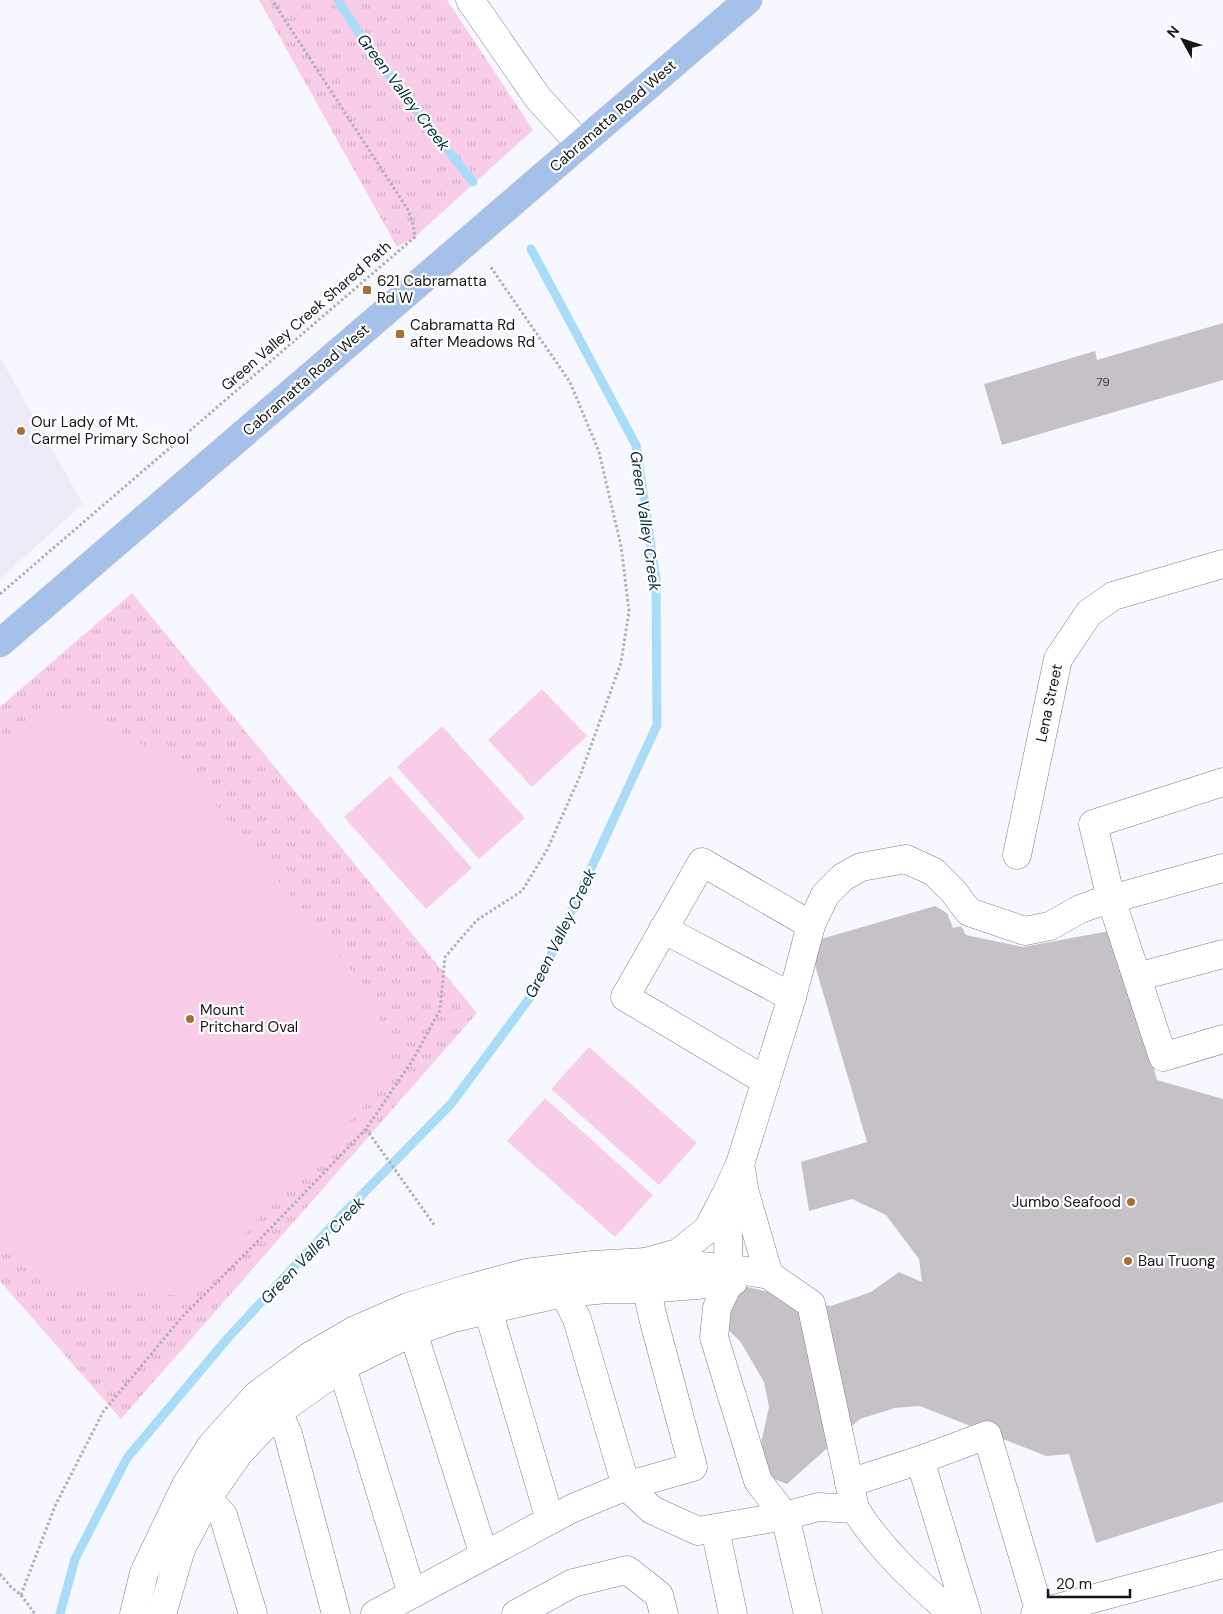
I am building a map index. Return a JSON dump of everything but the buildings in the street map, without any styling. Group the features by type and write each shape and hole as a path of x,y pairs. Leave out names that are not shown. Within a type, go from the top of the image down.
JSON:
{"main road":[{"name":"Cabramatta Road West","path":"0,643 748,0"}],"street":[{"path":"470,0 538,98 580,144"},
{"name":"Lena Street","path":"1017,854 1058,658 1089,612 1113,596 1223,564"},
{"path":"1223,782 1093,824 1111,899 1163,1057 1223,1039"},
{"path":"646,1262 678,1253 708,1229 727,1192 740,1164 766,1081 792,997 810,925 826,895 843,877 861,867 906,859 934,872 953,891 969,912 1025,931 1050,926 1080,909 1111,899 1223,868"},
{"path":"766,1081 626,997 702,862 810,925"},
{"path":"664,930 792,997"},
{"path":"1137,977 1223,954"},
{"path":"740,1164 745,1193 769,1275"},
{"path":"727,1192 728,1275 717,1308 714,1337 758,1480 785,1516 808,1614"},
{"path":"375,1614 570,1509 626,1486 693,1467 652,1314 647,1289 646,1262"},
{"path":"134,1614 144,1573 196,1492 239,1453 278,1412 410,1320 526,1274 593,1265 646,1262 728,1275 769,1275 811,1304 855,1509 867,1529 889,1554 953,1614"},
{"path":"162,1614 196,1492 211,1446 257,1395 310,1356 353,1331 410,1320 453,1318 564,1293 607,1289 647,1289 728,1275"},
{"path":"564,1293 577,1319 626,1486 652,1510 698,1532 785,1516 818,1507 855,1509"},
{"path":"488,1310 550,1520"},
{"path":"410,1320 484,1556"},
{"path":"342,1367 412,1594"},
{"path":"278,1412 288,1434 336,1614"},
{"path":"849,1483 920,1460 987,1435 1038,1613 1223,1564"},
{"path":"920,1460 967,1614"},
{"path":"196,1492 223,1515 253,1614"},
{"path":"715,1529 733,1614"},
{"path":"516,1614 574,1583 627,1570 659,1595 664,1614"}],"path":[{"name":"Green Valley Creek Shared Path","path":"0,594 415,237 408,210 272,0"},
{"path":"21,1595 56,1506 103,1412 182,1317 366,1129 412,1061 440,1010 445,957 478,920 522,891 547,850 580,776 621,663 629,610 621,546 599,452 570,382 490,266"},
{"path":"366,1129 435,1226"},
{"path":"0,1574 21,1595 35,1614"}],"shaded area":[{"name":"Our Lady of Mt. Carmel Primary School","path":"0,357 83,504 0,579"}],"green space":[{"path":"259,0 447,0 533,130 415,237 397,247"},
{"name":"Mount Pritchard Oval","path":"132,593 477,1013 121,1419 0,1281 0,707"},
{"path":"542,689 587,736 532,787 488,740"},
{"name":"Mount Pritchard Oval","path":"74,710 182,764 370,993 391,1045 388,1075 384,1085 216,1265 176,1295 99,1291 67,1285 25,1268 0,1243 0,753 42,720"},
{"path":"442,726 525,818 479,859 397,767"},
{"path":"390,776 472,868 426,909 344,817"},
{"path":"589,1047 697,1143 659,1185 551,1089"},
{"path":"545,1098 653,1195 615,1237 507,1141"}],"waterway":[{"name":"Green Valley Creek","path":"338,0 370,51 473,182"},
{"name":"Green Valley Creek","path":"60,1614 75,1559 127,1458 227,1339 341,1216 451,1104 534,992 657,725 656,580 636,445 531,249"}],"place":[{"name":"621 Cabramatta Rd W","path":"367,290"},
{"name":"Cabramatta Rd after Meadows Rd","path":"400,334"},
{"name":"Our Lady of Mt. Carmel Primary School","path":"21,431"},
{"name":"Mount Pritchard Oval","path":"190,1019"},
{"name":"Jumbo Seafood","path":"1131,1202"},
{"name":"Bau Truong","path":"1128,1261"}]}
